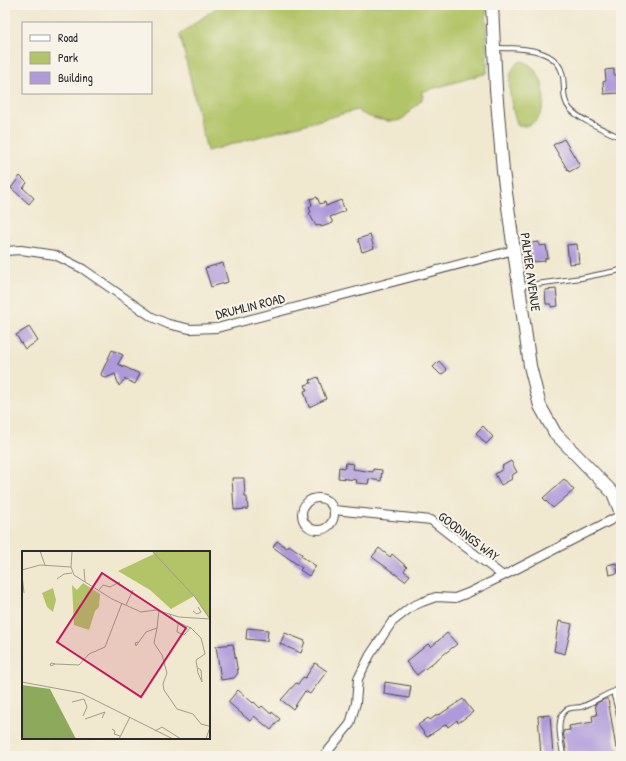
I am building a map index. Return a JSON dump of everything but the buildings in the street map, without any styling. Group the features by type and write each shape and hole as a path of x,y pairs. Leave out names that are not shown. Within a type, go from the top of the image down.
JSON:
{"main road":[{"name":"PALMER AVENUE","path":"492,5 503,171 530,366 540,406 555,433 613,493 621,514"}],"street":[{"name":"DRUMLIN ROAD","path":"5,251 21,250 55,255 95,276 152,317 168,324 190,329 217,328 514,250"},
{"path":"315,498 326,500 334,510 334,520 329,526 316,531 307,526 301,516 304,506 315,498"},
{"name":"GOODINGS WAY","path":"334,510 431,520 502,576 621,514"},
{"path":"324,756 350,724 356,702 358,679 370,655 392,622 410,607 436,598 454,598 502,576"}],"lane":[{"path":"494,48 526,48 553,59 563,76 565,101 570,109 578,116 621,138"},
{"path":"519,286 581,278 621,270"},
{"path":"563,756 560,722 564,712 567,709 580,707 621,687"},
{"path":"615,691 614,696 621,722"}],"green space":[{"path":"220,5 486,5 487,73 421,92 423,96 421,101 400,120 390,121 377,119 357,110 207,151 180,34"},
{"path":"521,61 531,66 538,74 544,97 542,109 538,118 530,125 518,126 511,101 510,81 511,73 515,66"}]}
